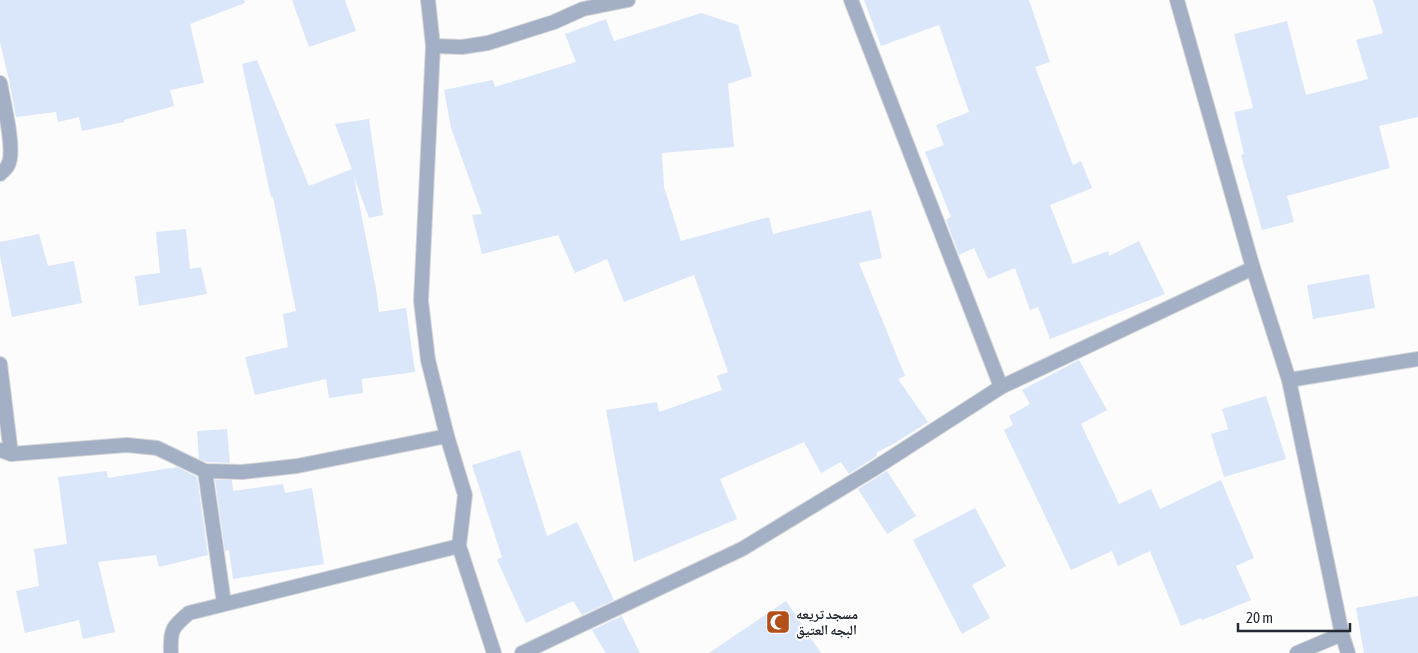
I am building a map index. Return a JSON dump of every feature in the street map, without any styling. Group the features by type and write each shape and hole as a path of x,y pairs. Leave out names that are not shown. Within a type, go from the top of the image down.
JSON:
{"street":[{"path":"428,0 433,46 421,300 428,360 446,436 465,495 459,546 494,653"},
{"path":"433,46 462,47 488,43 554,22 583,9 628,0"},
{"path":"850,0 1001,387"},
{"path":"1176,0 1252,268 1289,380 1342,634 1348,653"},
{"path":"0,83 9,127 10,152 9,165 0,174"},
{"path":"522,653 742,549 872,470 1001,387 1252,268"},
{"path":"1289,380 1418,359"},
{"path":"0,364 6,452 127,444 157,448 205,471 242,472 296,466 446,436"},
{"path":"205,471 224,604"},
{"path":"171,653 174,626 189,613 459,546"},
{"path":"1297,653 1342,634"}],"building":[{"path":"0,0 244,0 245,3 190,24 204,83 170,90 174,106 124,120 124,122 82,131 79,117 58,122 56,112 16,117 0,42"},
{"path":"292,0 345,0 356,31 309,47"},
{"path":"864,0 1029,0 1050,62 1035,67 1073,165 1081,161 1092,188 1050,205 1073,264 1108,251 1109,256 1139,241 1165,294 1050,339 1038,307 1030,310 1015,268 988,279 974,248 959,255 946,220 951,217 925,152 944,145 936,125 969,112 939,25 881,46"},
{"path":"1373,0 1418,0 1418,117 1379,126 1390,168 1287,196 1294,222 1262,230 1241,155 1244,154 1234,112 1253,108 1234,34 1287,21 1306,95 1368,79 1356,40 1383,33"},
{"path":"701,13 738,25 752,76 728,84 734,147 662,153 664,187 681,241 769,217 773,234 871,210 882,258 859,263 905,376 898,379 928,422 876,453 877,456 849,474 841,462 821,473 804,442 720,479 737,519 634,562 606,410 657,402 659,412 722,390 717,376 728,372 694,275 624,302 607,259 575,273 558,235 482,254 472,215 482,214 451,128 444,90 493,80 495,87 576,62 565,34 606,19 614,41"},
{"path":"257,60 309,186 352,169 335,124 369,119 383,215 369,218 354,177 379,312 406,308 415,372 362,379 363,393 329,398 326,379 255,395 245,357 288,347 283,314 296,311 273,197 271,197 242,64"},
{"path":"186,229 190,269 201,267 207,294 139,306 135,276 160,273 156,232"},
{"path":"39,234 48,266 74,261 82,303 12,317 0,256 0,242"},
{"path":"1369,274 1375,308 1313,319 1307,285"},
{"path":"1079,360 1107,410 1081,424 1119,504 1151,489 1160,509 1221,480 1254,558 1236,566 1251,600 1202,620 1201,618 1181,626 1150,551 1118,566 1112,551 1071,570 1004,430 1013,425 1009,416 1030,404 1022,390"},
{"path":"1266,396 1286,459 1224,477 1211,434 1228,429 1222,409"},
{"path":"227,429 230,463 207,462 199,459 197,431"},
{"path":"520,450 547,536 577,522 614,600 582,615 573,601 526,623 497,560 502,557 472,465"},
{"path":"177,467 197,477 208,555 159,567 156,555 98,562 115,632 83,639 79,620 25,633 16,591 39,586 34,549 67,544 58,477 107,471 108,478"},
{"path":"887,471 916,516 887,534 858,489"},
{"path":"215,480 232,480 233,491 283,484 285,493 312,488 324,564 233,579 229,550 225,551"},
{"path":"975,508 1006,566 972,585 990,618 962,634 913,540"},
{"path":"1418,596 1418,653 1364,653 1356,608"},
{"name":"مسجد تريعه البجه العتيق","path":"786,601 821,653 709,653"},
{"path":"622,616 640,653 606,653 592,630"}],"place":[{"name":"مسجد تريعه البجه العتيق","path":"778,622"}]}
